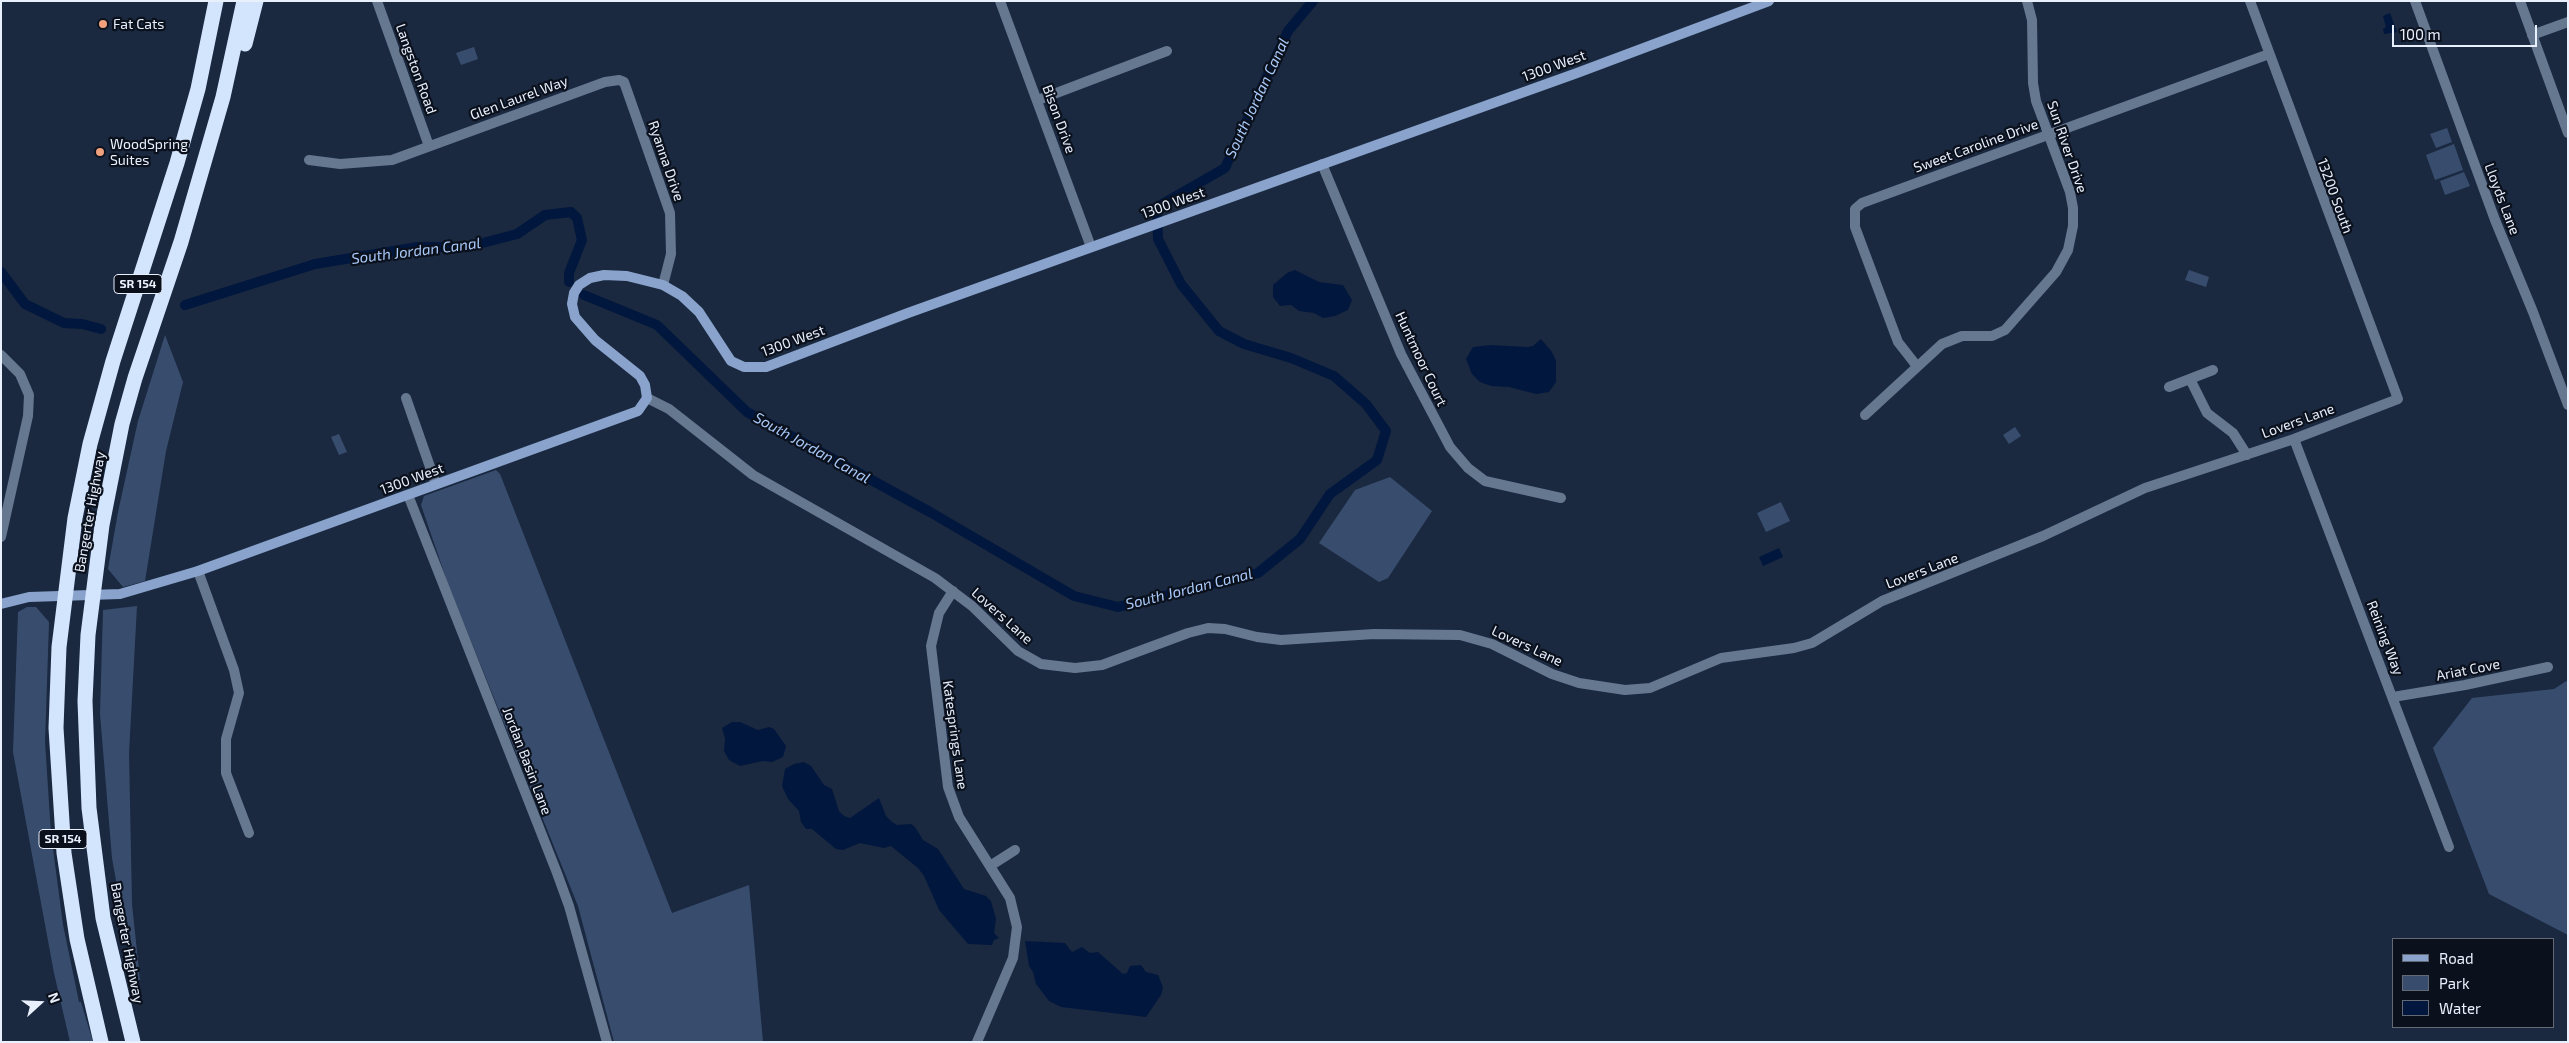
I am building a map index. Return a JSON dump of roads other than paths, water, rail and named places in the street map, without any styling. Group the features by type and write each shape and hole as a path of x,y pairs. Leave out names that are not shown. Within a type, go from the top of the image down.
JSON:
{"highway":[{"path":"198,89 207,1"},
{"name":"Bangerter Highway","path":"101,1042 78,939 64,853 56,728 60,633 67,568 77,508 97,417 198,89 216,1"},
{"name":"Bangerter Highway","path":"132,1042 103,918 89,808 85,702 88,635 95,573 110,477 122,424 135,378 181,242 223,97 244,1"},
{"path":"181,242 200,197 215,150 256,1"}],"street":[{"name":"Langston Road","path":"377,1 429,146"},
{"name":"Bison Drive","path":"1000,1 1091,247"},
{"name":"1300 West","path":"1,604 30,597 120,594 198,571 634,413 641,408 647,398 646,385 640,376 595,340 578,323 573,310 572,297 582,282 604,275 641,278 663,285 682,296 699,312 731,361 744,367 757,368 774,364 917,310 1769,1"},
{"name":"Sun River Drive","path":"1865,415 1931,351 1962,336 1992,336 2005,330 2063,261 2073,226 2073,208 2070,192 2036,101 2033,84 2033,33 2027,1"},
{"name":"13200 South","path":"2250,1 2398,398"},
{"name":"Lloyds Lane","path":"2414,1 2495,220 2533,312 2568,405"},
{"path":"2520,1 2568,133"},
{"path":"2532,35 2568,22"},
{"path":"1038,100 1167,52"},
{"name":"Sweet Caroline Drive","path":"1916,366 1898,342 1855,228 1855,209 1870,199 2269,54"},
{"name":"Glen Laurel Way","path":"309,160 340,164 364,164 392,160 605,82 619,80"},
{"name":"Ryanna Drive","path":"619,80 624,82 670,213 671,254 663,285"},
{"name":"Huntmoor Court","path":"1322,164 1402,354 1450,447 1468,468 1485,481 1561,498"},
{"path":"1,355 20,374 29,395 28,416 1,536"},
{"path":"2169,388 2213,370"},
{"path":"2190,380 2207,412 2233,433 2247,455"},
{"path":"406,398 436,484"},
{"name":"Lovers Lane","path":"647,398 668,410 753,475 935,578 953,591 1018,651 1032,660 1051,666 1075,668 1102,665 1188,633 1208,628 1225,629 1257,637 1281,640 1365,635 1460,635 1492,644 1552,674 1579,683 1625,690 1641,690 1658,686 1721,658 1794,648 1812,643 1882,601 2043,536 2145,488 2294,439 2398,398"},
{"name":"Reining Way","path":"2294,439 2449,847"},
{"name":"Jordan Basin Lane","path":"408,495 557,873 607,1042"},
{"path":"198,571 234,670 239,693 226,739 226,773 250,833"},
{"name":"Katesprings Lane","path":"953,591 939,613 931,646 946,777 950,796 959,817 1006,890 1014,907 1017,938 1013,958 977,1042"},
{"name":"Ariat Cove","path":"2393,697 2464,685 2548,667"},
{"path":"990,866 1015,850"}],"water":[{"path":"2390,13 2397,32 2384,34 2383,29 2386,27 2383,16"},
{"path":"1295,270 1319,282 1343,285 1352,300 1348,310 1335,316 1323,318 1314,313 1299,311 1291,305 1280,306 1273,297 1273,285 1287,273"},
{"path":"1541,339 1552,352 1556,361 1556,382 1549,392 1536,394 1509,387 1491,386 1480,382 1472,374 1466,359 1473,347 1491,345 1528,347 1533,346"},
{"path":"1779,548 1783,557 1763,566 1759,557"},
{"path":"732,722 740,722 758,730 769,727 774,729 786,746 783,757 772,762 763,761 740,766 729,760 724,751 725,738 722,728"},
{"path":"804,762 811,766 824,785 832,789 839,811 844,816 850,818 879,798 886,816 892,822 897,825 911,824 915,827 923,840 938,849 964,889 986,896 991,901 996,919 994,933 999,938 994,940 992,945 968,944 939,910 924,876 918,868 891,846 884,848 860,843 843,850 836,849 812,829 806,829 801,822 799,811 788,799 782,786 785,769 794,764"},
{"path":"1025,941 1065,943 1072,952 1082,947 1090,953 1098,952 1123,974 1127,973 1130,966 1141,965 1146,972 1158,975 1163,987 1161,995 1146,1017 1061,1007 1049,1001 1036,984 1033,972 1029,966"}],"waterway":[{"name":"South Jordan Canal","path":"584,295 657,325 747,412 930,512 1074,596 1118,607 1258,573 1300,539 1330,494 1377,460 1386,431 1366,404 1334,376 1291,358 1244,344 1219,331 1181,284 1158,239 1157,207 1225,168 1288,31 1313,1"},
{"name":"South Jordan Canal","path":"185,305 315,264 418,247 467,247 517,234 545,215 571,212 577,218 582,240 569,273 569,282"},
{"name":"South Jordan Canal","path":"1,272 25,304 64,323 82,324 101,329"}],"place":[{"name":"Fat Cats","path":"103,24"},
{"name":"WoodSpring Suites","path":"100,152"}]}
